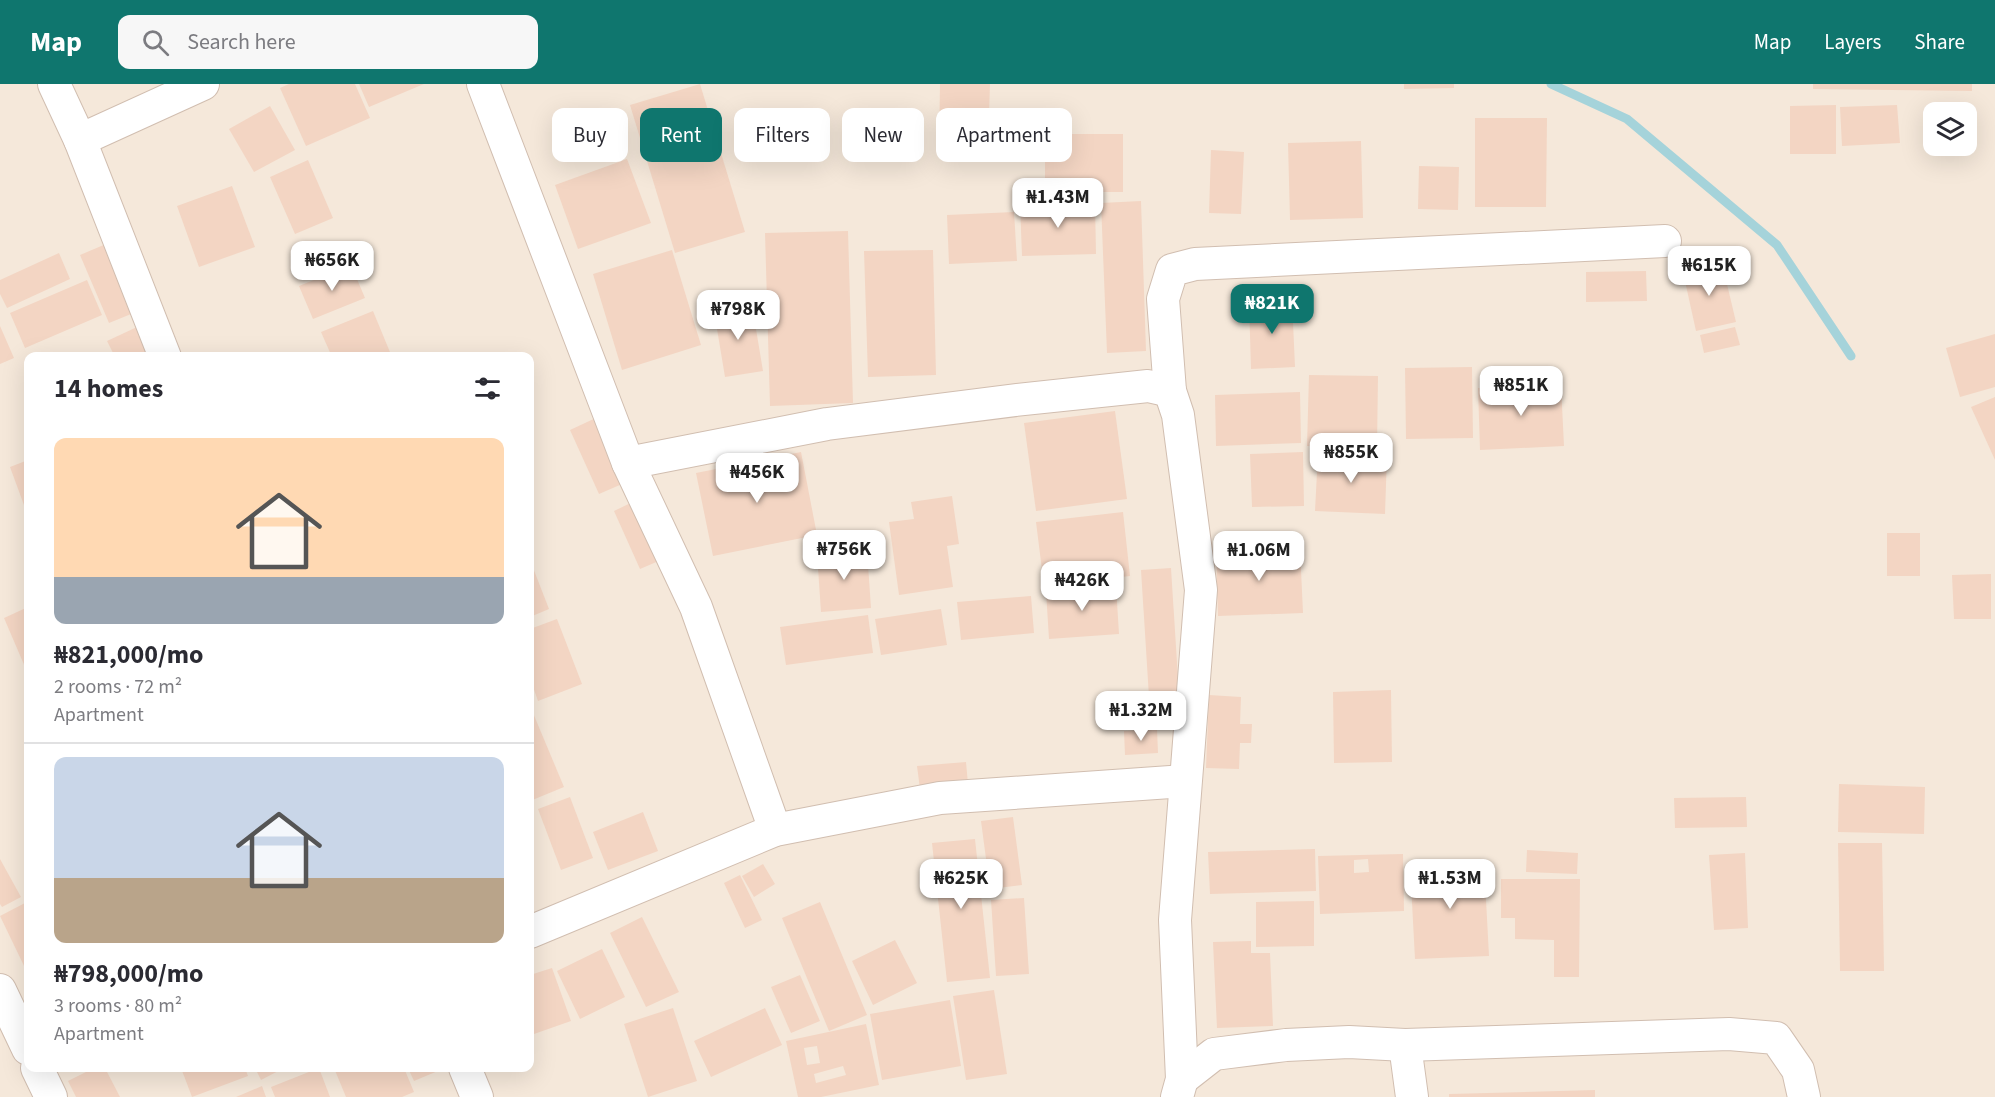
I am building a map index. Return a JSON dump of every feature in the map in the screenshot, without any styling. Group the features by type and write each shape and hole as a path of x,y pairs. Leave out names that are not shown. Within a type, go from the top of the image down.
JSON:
{"street":[{"path":"54,84 80,140 163,352"},
{"path":"80,140 203,84"},
{"path":"483,84 628,463 696,607 775,830"},
{"path":"1180,1088 1175,920 1200,590 1178,415 1170,392 1163,299 1172,270 1195,264 1665,241"},
{"path":"628,463 827,424 1148,386 1170,392"},
{"path":"534,930 775,830 940,798 1185,781"},
{"path":"0,990 24,1041"},
{"path":"1180,1088 1214,1054 1286,1045 1349,1042 1405,1045 1729,1034 1776,1038 1798,1070 1804,1097"},
{"path":"1405,1045 1412,1097"},
{"path":"39,1072 51,1097"},
{"path":"467,1072 477,1097"}],"shaded area":[{"path":"0,84 1995,84 1995,1097 0,1097"}],"building":[{"path":"289,84 355,84 370,118 306,146 280,88"},
{"path":"359,84 424,84 369,107"},
{"path":"700,84 707,108 640,108 640,138 630,105"},
{"path":"940,84 990,84 989,108 940,108"},
{"path":"1404,84 1454,84 1454,88 1404,89"},
{"path":"1813,84 1972,84 1972,91 1813,89"},
{"path":"1836,105 1836,154 1790,154 1790,106"},
{"path":"1897,105 1900,143 1842,146 1840,107"},
{"path":"270,106 295,150 254,172 229,129"},
{"path":"1475,118 1547,118 1546,207 1475,207"},
{"path":"1072,134 1123,134 1123,192 1045,192 1045,162 1072,162"},
{"path":"1361,141 1363,218 1290,220 1288,143"},
{"path":"1211,150 1244,152 1241,214 1209,213"},
{"path":"722,156 745,232 675,253 647,162 722,162"},
{"path":"308,160 333,218 295,234 270,177"},
{"path":"619,162 628,162 651,223 578,249 555,185"},
{"path":"1419,166 1459,167 1458,210 1418,209"},
{"path":"232,186 255,247 199,267 177,206"},
{"path":"1141,201 1146,351 1107,353 1101,203"},
{"path":"1095,202 1096,254 1022,256 1020,204"},
{"path":"1014,212 1017,261 949,264 947,215"},
{"path":"848,231 853,403 770,406 765,233"},
{"path":"106,244 136,312 109,323 80,255"},
{"path":"672,250 701,345 622,370 593,274"},
{"path":"933,250 936,375 868,377 864,251"},
{"path":"59,253 70,279 7,308 0,294 0,280"},
{"path":"1722,263 1736,322 1696,331 1683,272"},
{"path":"351,265 365,298 313,319 299,286"},
{"path":"1646,271 1647,301 1586,302 1586,272"},
{"path":"87,280 102,315 25,348 10,313"},
{"path":"1292,300 1295,367 1251,369 1249,302"},
{"path":"752,305 763,371 725,377 714,311"},
{"path":"373,311 390,352 330,352 321,332"},
{"path":"0,326 14,358 0,364"},
{"path":"137,327 150,352 112,352 107,341"},
{"path":"1735,327 1740,345 1704,353 1700,335"},
{"path":"1995,334 1995,387 1960,397 1946,348"},
{"path":"1472,367 1473,438 1406,439 1405,368"},
{"path":"1309,375 1378,376 1377,448 1307,446"},
{"path":"1561,385 1564,446 1480,450 1478,388"},
{"path":"1300,392 1301,443 1216,446 1215,395"},
{"path":"1995,397 1995,460 1971,407"},
{"path":"1115,411 1127,499 1036,511 1024,423"},
{"path":"600,416 629,481 599,494 570,430"},
{"path":"801,452 817,535 713,556 696,473"},
{"path":"1303,452 1304,506 1252,507 1250,454"},
{"path":"1318,453 1387,456 1385,514 1315,511"},
{"path":"24,462 24,505 10,467"},
{"path":"952,496 959,544 947,546 953,587 899,595 889,522 914,519 911,502"},
{"path":"641,498 668,557 640,569 614,511"},
{"path":"1123,512 1130,576 1044,586 1036,522"},
{"path":"1887,533 1920,533 1920,576 1887,576"},
{"path":"1300,548 1303,613 1218,616 1216,551"},
{"path":"867,550 871,608 821,612 817,553"},
{"path":"1171,568 1181,726 1151,728 1141,570"},
{"path":"534,570 549,609 534,615"},
{"path":"1991,574 1991,619 1954,619 1952,575"},
{"path":"1116,586 1119,634 1049,639 1046,591"},
{"path":"1031,596 1034,633 961,640 957,602"},
{"path":"24,609 24,665 4,618"},
{"path":"941,609 947,645 881,655 875,619"},
{"path":"868,615 873,653 786,665 780,627"},
{"path":"557,619 582,684 538,701 534,690 534,628"},
{"path":"1391,690 1392,762 1334,763 1333,692"},
{"path":"1209,695 1241,697 1240,724 1252,724 1251,743 1240,743 1239,769 1206,768"},
{"path":"534,715 564,787 534,799"},
{"path":"1157,729 1158,753 1125,755 1124,731"},
{"path":"966,762 968,784 920,789 917,766"},
{"path":"1839,784 1925,787 1924,834 1838,832"},
{"path":"570,797 593,858 561,870 538,809"},
{"path":"1746,797 1747,827 1675,828 1674,798"},
{"path":"643,812 658,851 608,870 593,832"},
{"path":"1013,817 1022,885 990,889 981,821"},
{"path":"975,839 990,978 947,982 932,843"},
{"path":"1838,843 1882,843 1884,971 1840,971"},
{"path":"1315,849 1316,891 1210,894 1208,852"},
{"path":"1527,850 1578,853 1577,874 1526,872"},
{"path":"1745,853 1748,928 1714,930 1709,855"},
{"path":"1403,854 1404,911 1320,914 1318,856","holes":["1368,859 1369,872 1354,873 1354,860"]},
{"path":"0,859 21,897 2,907 0,904"},
{"path":"1484,862 1489,956 1415,959 1410,865"},
{"path":"763,864 775,884 754,897 742,876"},
{"path":"740,875 762,920 745,928 724,883"},
{"path":"1501,879 1580,879 1579,977 1554,977 1554,940 1515,939 1515,918 1501,918"},
{"path":"1024,898 1029,974 996,976 991,900"},
{"path":"1314,901 1314,946 1256,947 1256,902"},
{"path":"820,902 867,1015 829,1031 782,918"},
{"path":"24,904 24,966 0,916"},
{"path":"642,917 679,992 646,1007 610,933"},
{"path":"895,940 917,983 873,1005 852,961"},
{"path":"1251,941 1251,953 1270,953 1273,1026 1217,1028 1213,942"},
{"path":"602,949 625,997 580,1019 557,971"},
{"path":"552,968 571,1021 534,1034 534,974"},
{"path":"800,975 820,1021 791,1033 771,987"},
{"path":"994,990 1007,1074 966,1080 953,996"},
{"path":"950,1000 961,1066 882,1080 870,1014"},
{"path":"673,1008 697,1081 648,1097 624,1024"},
{"path":"765,1008 782,1045 711,1077 694,1041"},
{"path":"866,1024 879,1085 821,1097 798,1097 786,1041","holes":["817,1046 820,1063 807,1065 804,1048","843,1066 846,1075 816,1083 814,1074"]},
{"path":"86,1072 107,1072 120,1097 76,1097 68,1081"},
{"path":"183,1072 246,1072 248,1076 192,1097"},
{"path":"257,1072 276,1072 261,1080"},
{"path":"309,1072 321,1072 330,1097 275,1097 271,1087"},
{"path":"336,1072 406,1072 414,1092 402,1097 346,1097"},
{"path":"410,1072 435,1072 414,1081"},
{"path":"262,1086 266,1097 236,1097"},
{"path":"1595,1090 1595,1097 1449,1097 1449,1094"}],"waterway":[{"path":"1551,84 1627,119 1777,245 1851,356"}]}
